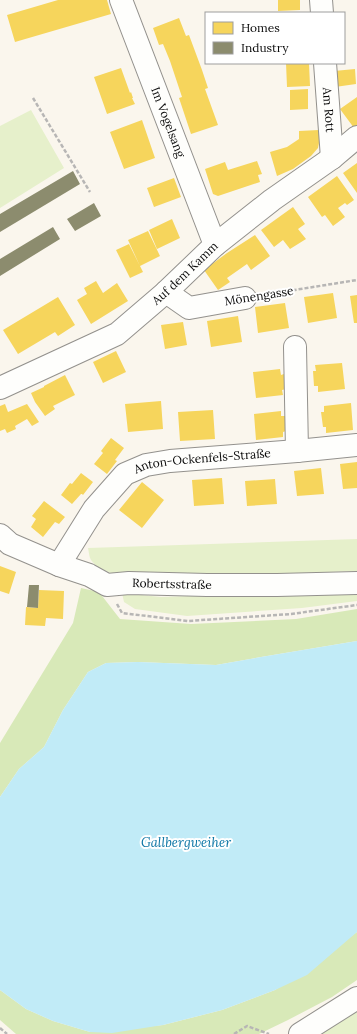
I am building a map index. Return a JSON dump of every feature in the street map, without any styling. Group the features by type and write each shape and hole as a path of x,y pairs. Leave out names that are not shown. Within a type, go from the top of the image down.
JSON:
{"street":[{"name":"Im Vogelsang","path":"121,0 214,245"},
{"path":"321,0 322,12"},
{"name":"Am Rott","path":"325,64 332,158"},
{"name":"Auf dem Kamm","path":"0,388 117,334 166,292 214,245 272,200 332,158 357,137"},
{"name":"Mönengasse","path":"166,292 189,308 246,298"},
{"path":"295,347 297,452"},
{"name":"Anton-Ockenfels-Straße","path":"59,565 94,509 125,474 146,465 170,461 297,452 357,445"},
{"path":"0,535 10,544 59,565 89,575 107,585"},
{"name":"Robertsstraße","path":"107,585 129,583 207,585 357,583"},
{"path":"300,1034 357,998"}],"path":[{"path":"33,98 90,192"},
{"name":"Mönengasse","path":"246,298 357,280"},
{"path":"107,585 122,613 188,621 291,614 357,605"},
{"path":"234,1034 247,1026 269,1034"},
{"path":"0,1028 7,1034"}],"green space":[{"path":"31,110 64,168 0,208 0,126"},
{"path":"357,539 357,571 135,579 111,573 100,568 91,560 88,548"},
{"path":"81,588 99,592 120,619 191,624 296,619 357,609 357,641 216,665 138,662 106,663 88,672 63,710 44,747 19,769 0,797 0,743 73,623"},
{"path":"339,591 357,592 357,601 302,608 187,616 135,609 124,602 122,593 161,597"},
{"path":"357,932 357,980 332,997 259,1034 16,1034 0,1020 0,990 26,1009 53,1021 90,1032 163,1025 222,1010 275,990"},
{"path":"357,1009 357,1034 316,1034"}],"water":[{"name":"Gallbergweiher","path":"357,641 357,932 307,975 275,990 222,1010 163,1025 112,1033 90,1032 53,1021 26,1009 0,990 0,797 19,769 44,747 63,710 88,672 106,663 138,662 216,665"}],"building: Homes":[{"path":"58,0 107,0 111,14 15,42 7,15"},
{"path":"278,0 300,0 300,10 278,11"},
{"path":"179,18 186,36 189,35 202,70 208,88 205,89 218,125 191,134 179,98 182,97 170,61 163,44 159,45 153,28"},
{"path":"286,64 309,64 310,86 287,87"},
{"path":"121,68 135,104 107,114 94,77"},
{"path":"355,69 356,84 335,87 334,71"},
{"path":"308,89 308,109 290,110 290,90"},
{"path":"357,97 357,125 354,128 340,109"},
{"path":"142,120 155,158 124,169 110,132"},
{"path":"319,130 320,138 318,148 311,156 293,169 277,176 270,152 287,147 299,139 299,131"},
{"path":"257,161 262,174 258,175 260,182 218,196 213,194 205,169 225,162 228,170"},
{"path":"357,163 357,193 343,173"},
{"path":"337,176 354,200 347,205 345,203 338,208 345,217 333,226 325,215 322,217 308,197"},
{"path":"174,178 181,197 154,207 147,188"},
{"path":"293,207 305,224 298,229 306,239 290,249 283,240 274,247 261,230"},
{"path":"172,219 180,238 157,249 149,230"},
{"path":"148,231 160,256 140,266 128,240"},
{"path":"255,235 270,256 251,270 247,264 227,278 230,282 218,290 204,270"},
{"path":"129,244 143,272 130,278 116,250"},
{"path":"96,281 103,293 117,283 128,301 91,324 77,300 87,294 84,288"},
{"path":"333,293 337,318 308,323 304,297"},
{"path":"357,295 357,323 354,323 350,296"},
{"path":"58,297 75,325 58,336 55,332 18,354 3,330"},
{"path":"285,303 289,328 258,333 255,307"},
{"path":"238,316 242,342 211,347 207,321"},
{"path":"183,322 187,345 165,349 161,325"},
{"path":"116,351 126,372 103,383 93,362"},
{"path":"342,363 345,389 318,392 318,386 314,386 313,371 316,371 315,365"},
{"path":"280,369 281,375 284,374 286,389 282,390 283,395 256,398 253,372"},
{"path":"65,375 75,395 53,406 55,409 45,416 35,402 31,393"},
{"path":"161,401 163,429 128,432 125,404"},
{"path":"351,403 353,430 326,433 326,427 323,427 321,412 324,412 324,406"},
{"path":"5,404 8,412 27,404 39,422 32,426 27,419 15,426 16,429 7,433 5,429 0,431 0,406"},
{"path":"213,410 215,439 180,441 178,412"},
{"path":"281,411 281,416 285,416 286,431 283,432 283,437 256,440 254,414"},
{"path":"111,438 124,448 115,460 117,461 107,474 94,464 103,453 101,451"},
{"path":"357,462 357,488 343,489 340,464"},
{"path":"321,468 324,494 297,496 294,471"},
{"path":"81,473 93,482 83,495 81,494 72,504 61,495 70,483 72,484"},
{"path":"222,478 224,504 194,506 192,480"},
{"path":"275,479 277,504 247,506 245,481"},
{"path":"142,482 164,500 142,528 119,510"},
{"path":"44,501 65,517 59,524 55,522 43,537 31,527 36,519 32,516"},
{"path":"0,566 16,572 9,594 0,591"},
{"path":"39,590 64,591 63,619 46,618 45,626 25,625 26,607 38,608"}],"building: Industry":[{"path":"73,171 80,184 0,232 0,214"},
{"path":"94,203 101,216 75,231 67,219"},
{"path":"53,227 60,239 0,276 0,259"},
{"path":"29,585 39,585 38,608 27,607"}]}
